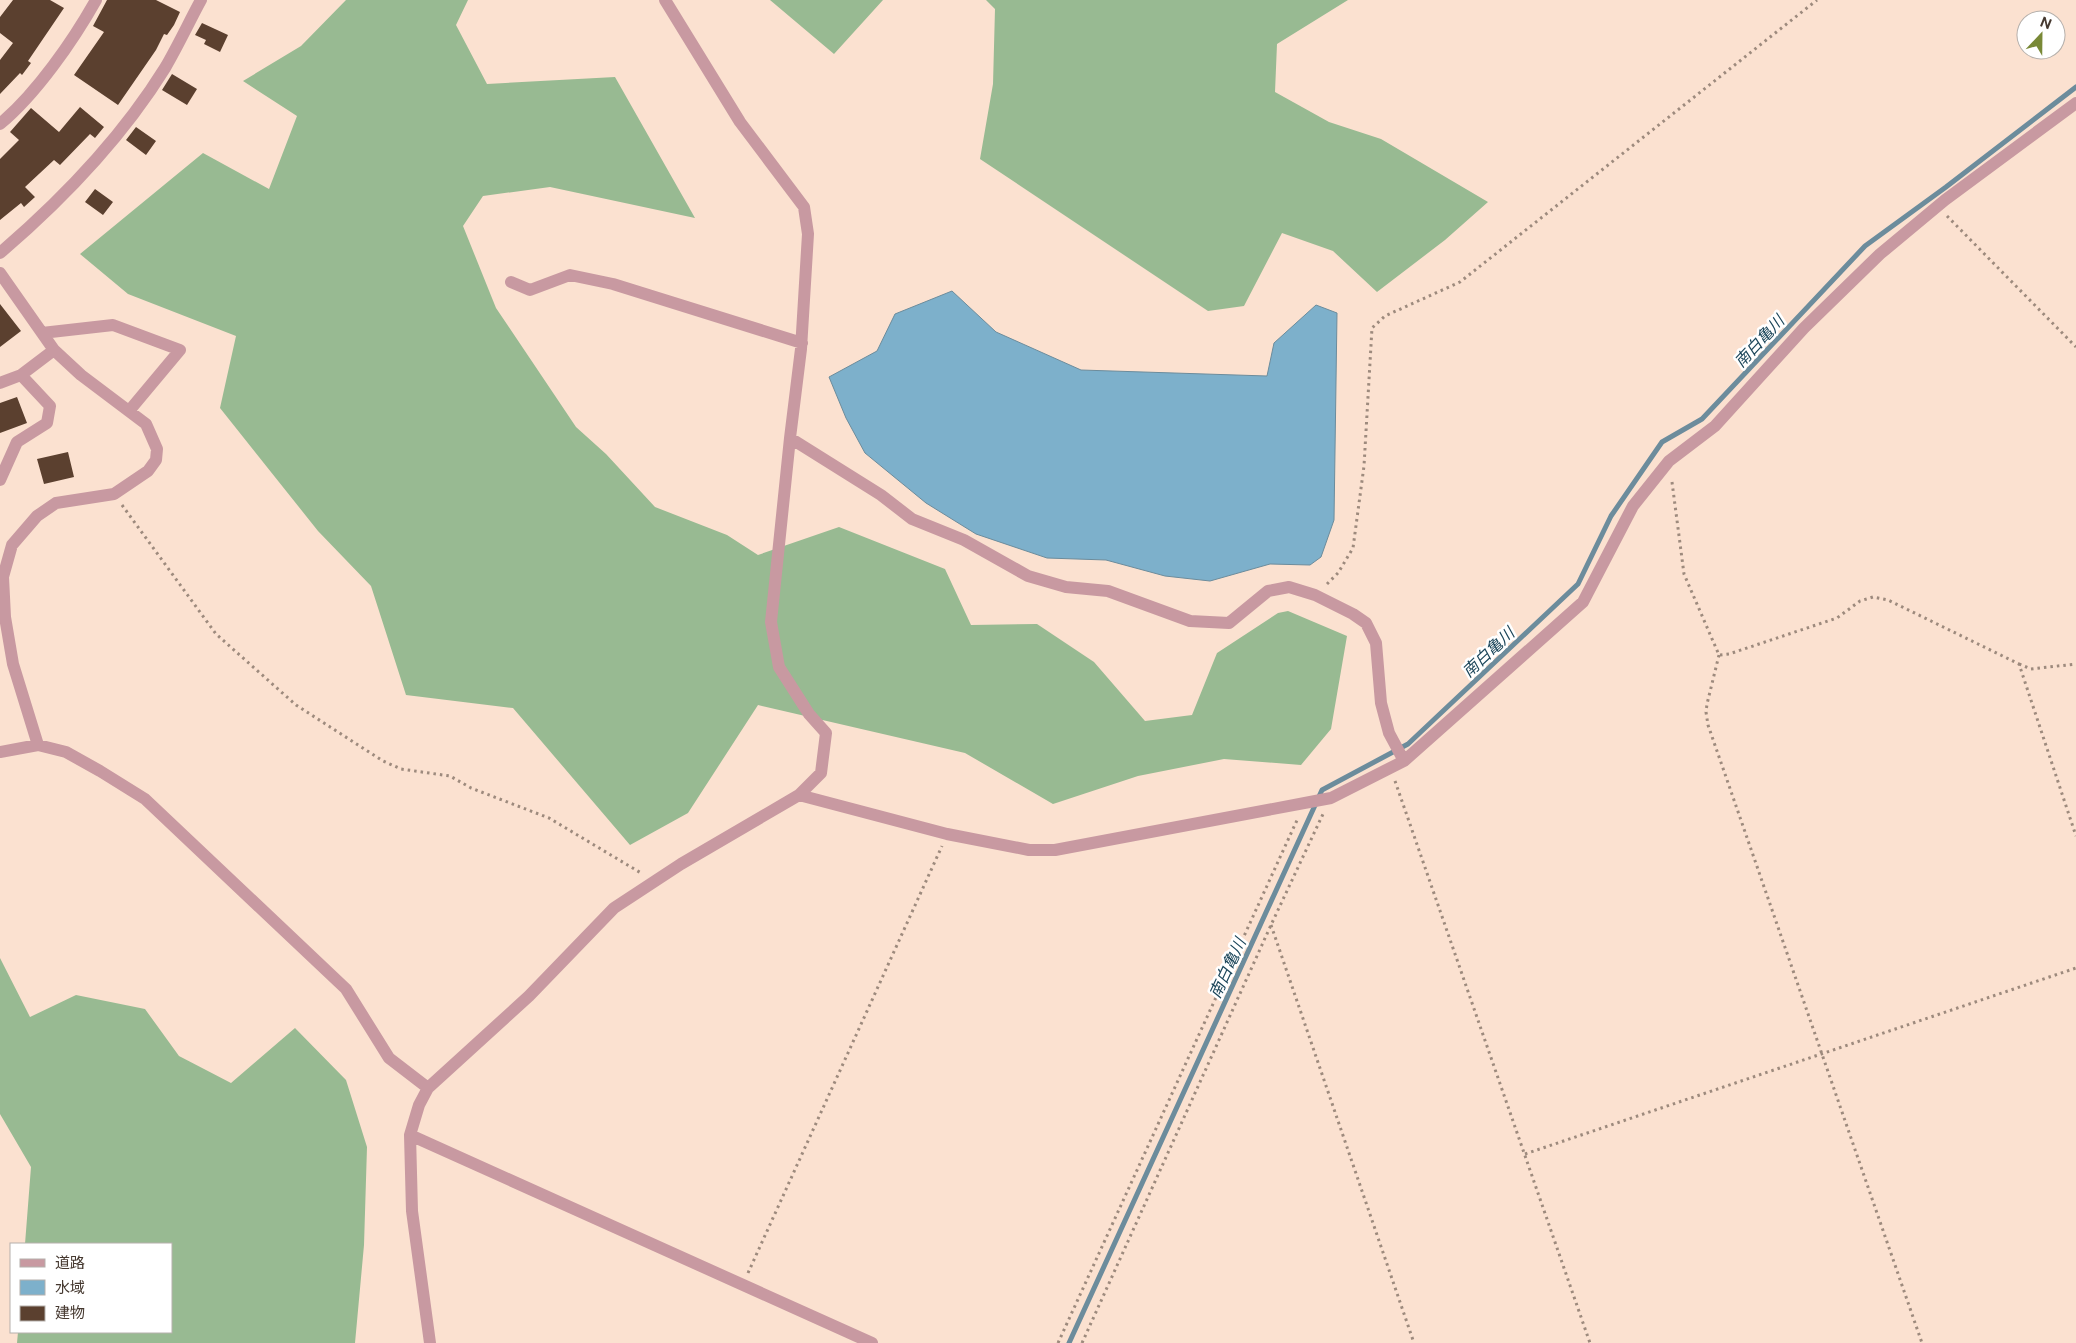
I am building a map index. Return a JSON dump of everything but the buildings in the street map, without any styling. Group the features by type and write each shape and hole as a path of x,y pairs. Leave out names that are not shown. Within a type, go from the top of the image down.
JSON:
{"street":[{"path":"0,124 44,78 82,24 96,0"},
{"path":"0,253 38,221 86,172 129,120 165,67 201,0"},
{"path":"430,1343 412,1211 410,1135 419,1105 428,1088 529,996 614,908 680,864 799,795 821,774 826,733 809,714 779,667 771,622 802,343 808,234 804,207 740,122 664,0"},
{"path":"799,795 947,834 1029,850 1055,850 1331,798 1404,762 1583,602 1633,506 1669,461 1714,426 1811,322 1880,254 1938,207 2076,103"},
{"path":"0,273 54,350 81,375 146,424 157,448 156,460 148,471 114,494 56,503 37,516 12,545 3,562 3,598 13,664 38,745"},
{"path":"511,282 530,290 570,275 613,284 802,343"},
{"path":"42,333 113,326 180,350 129,411"},
{"path":"0,383 21,375 54,350"},
{"path":"0,480 17,442 47,423 50,406 21,375"},
{"path":"790,438 881,495 912,519 964,540 1028,576 1066,587 1108,591 1190,621 1229,624 1268,592 1290,588 1315,595 1353,614 1366,623 1376,642 1382,703 1389,733 1404,762"},
{"path":"0,752 38,745 66,752 145,799 346,989 388,1058 428,1088"},
{"path":"410,1135 872,1343"}],"path":[{"path":"1315,595 1338,573 1353,548 1364,466 1372,328 1385,316 1460,282 1817,0"},
{"path":"1938,207 2076,347"},
{"path":"1669,461 1684,574 1719,655 1706,704 1708,725 1922,1343"},
{"path":"114,494 216,634 296,705 383,761 401,769 450,776 471,788 549,818 655,881"},
{"path":"1719,655 1729,654 1837,618 1860,601 1873,597 1888,600 2031,669 2076,664"},
{"path":"2019,664 2076,836"},
{"path":"1391,768 1590,1343"},
{"path":"1082,1343 1271,925 1331,798"},
{"path":"1058,1343 1304,804"},
{"path":"742,1285 947,834"},
{"path":"1271,925 1414,1343"},
{"path":"1525,1154 2076,968"}],"green space":[{"path":"346,0 468,0 456,25 487,84 615,77 695,218 550,187 483,196 463,226 496,308 576,427 606,454 655,507 727,535 758,555 839,527 945,569 971,625 1037,624 1094,662 1145,721 1192,715 1217,653 1278,613 1288,611 1347,636 1331,729 1301,765 1224,759 1138,776 1053,804 965,753 758,705 688,813 630,845 513,708 406,695 371,586 318,531 220,408 236,336 128,294 80,254 203,153 269,189 297,116 243,81 301,46"},
{"path":"770,0 883,0 834,54"},
{"path":"986,0 1348,0 1277,44 1275,92 1329,122 1381,139 1488,202 1445,240 1377,292 1333,251 1282,233 1244,306 1208,311 980,159 993,84 995,9"},
{"path":"0,958 30,1017 76,995 145,1009 179,1056 231,1083 295,1028 346,1080 367,1147 364,1245 355,1343 17,1343 18,1333 172,1333 172,1243 25,1243 31,1167 0,1114"}],"water":[{"path":"952,291 996,332 1081,370 1267,376 1274,343 1316,305 1337,313 1334,520 1321,557 1310,565 1270,564 1210,581 1165,576 1106,560 1047,558 976,534 926,503 865,453 846,418 829,377 877,351 895,314"}],"waterway":[{"name":"南白亀川","path":"1069,1343 1322,790 1408,744 1578,584 1611,516 1662,442 1702,419 1865,246 1946,187 2076,87"}]}
